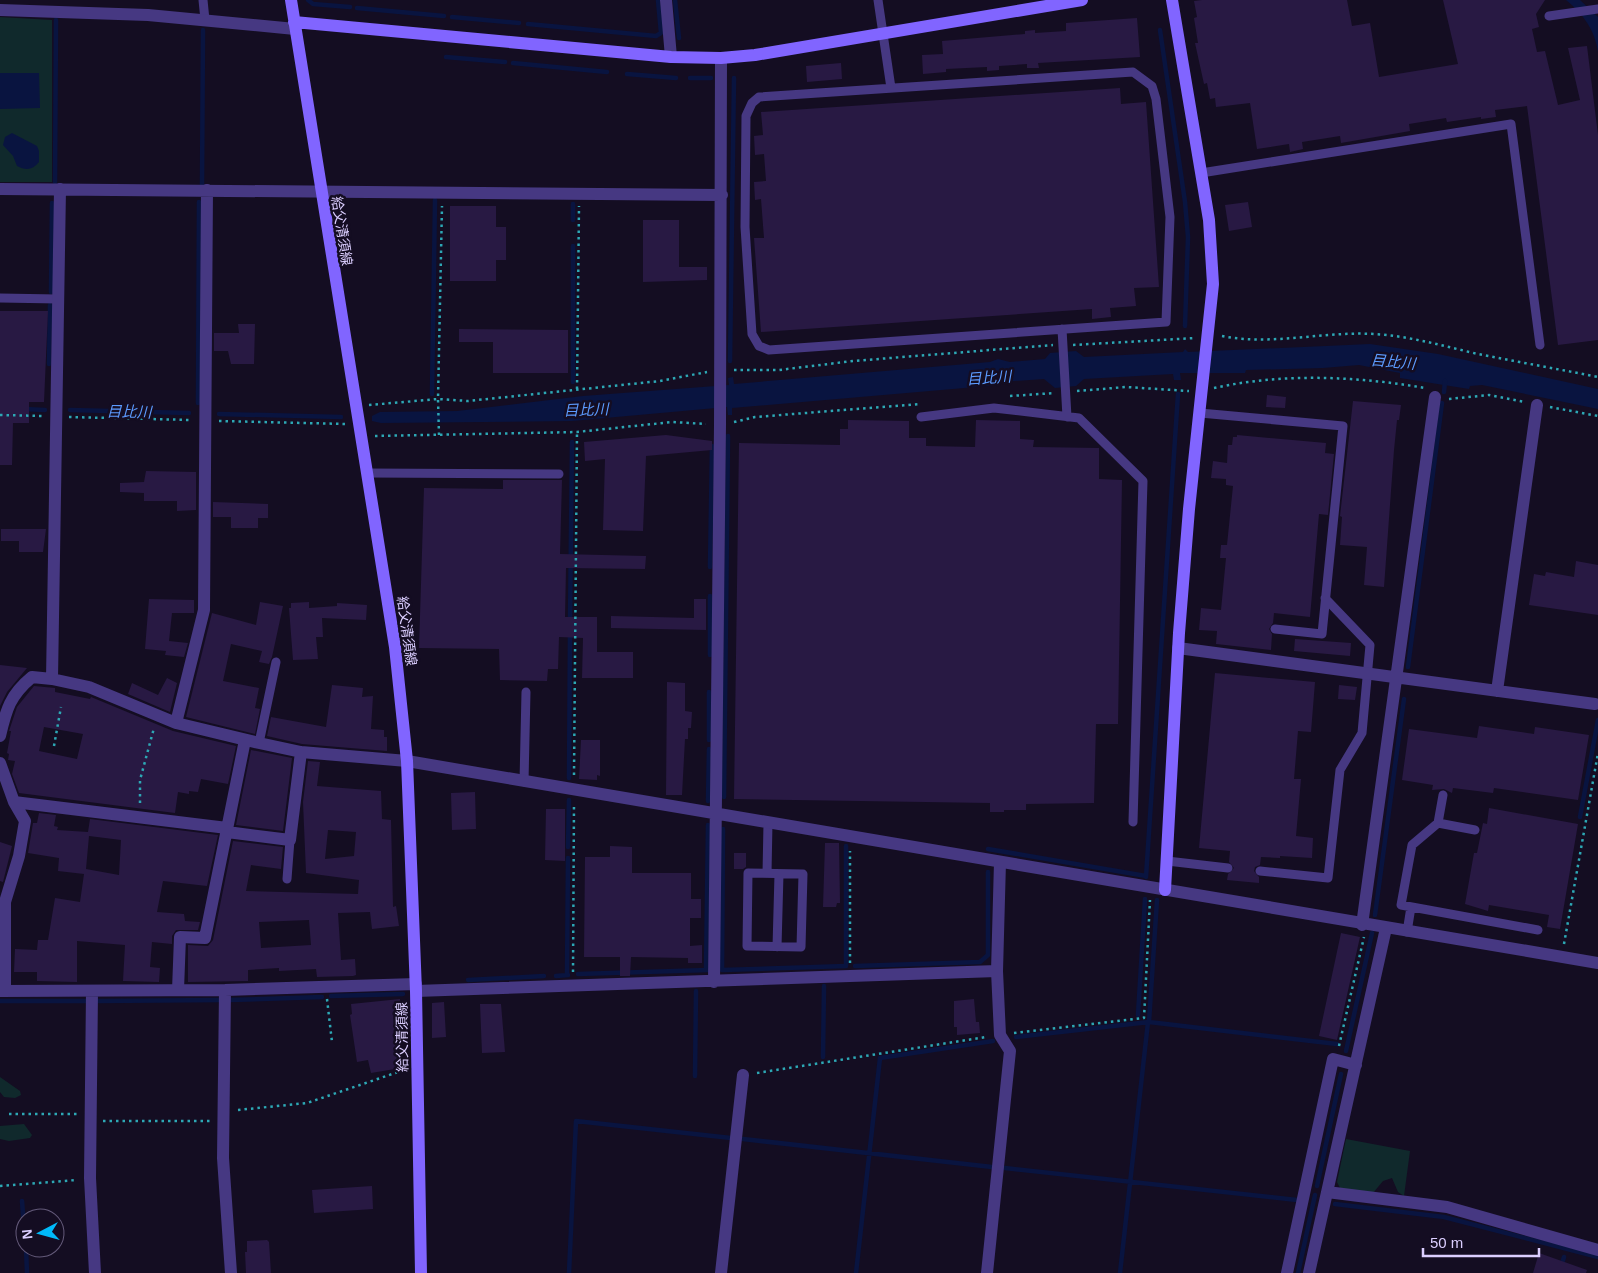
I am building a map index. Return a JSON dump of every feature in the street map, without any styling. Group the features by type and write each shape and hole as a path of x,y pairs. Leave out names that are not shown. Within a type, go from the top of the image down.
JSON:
{"street":[{"name":"給父清須線","path":"291,0 395,647 407,761 416,988 421,1273"},
{"path":"666,0 671,57"},
{"path":"0,10 148,15 671,57 721,58 755,55 1082,0"},
{"path":"1165,890 1178,648 1189,509 1209,337 1213,284 1212,254 1201,173 1172,0"},
{"path":"714,982 722,195 721,58"},
{"path":"0,188 722,195"},
{"path":"52,679 60,189"},
{"path":"176,723 204,610 207,190"},
{"path":"1364,925 1395,677 1435,397"},
{"path":"1497,691 1537,405"},
{"path":"1178,648 1594,704"},
{"path":"0,736 7,709 18,689 32,677 52,679 89,687 176,723 301,752 407,761 1364,925 1598,963"},
{"path":"178,990 180,937 205,938 245,740"},
{"path":"14,802 139,817 290,840 301,752"},
{"path":"0,763 14,802 25,821 19,856 5,902 2,991 573,986 997,971"},
{"path":"987,1273 1010,1051 1000,1035 997,971 1000,862"},
{"path":"1309,1273 1386,928"},
{"path":"225,990 223,1158 231,1273"},
{"path":"92,991 90,1178 95,1273"},
{"path":"1287,1273 1333,1059 1356,1065"},
{"path":"721,1273 743,1075"},
{"path":"1327,1192 1447,1207 1598,1250"}],"lane":[{"path":"203,0 205,20"},
{"path":"878,0 891,88"},
{"path":"1549,16 1596,9"},
{"path":"1133,72 1142,76 1152,86 1156,99 1170,217 1166,322 769,350 759,346 752,334 745,227 746,116 752,103 759,97 891,88 1133,72"},
{"path":"1201,173 1511,124 1540,345"},
{"path":"0,298 58,298"},
{"path":"1062,329 1067,417"},
{"path":"921,417 994,408 1079,418 1143,481 1133,822"},
{"path":"1200,413 1343,426 1322,634 1275,629"},
{"path":"367,473 559,474"},
{"path":"1260,871 1328,878 1340,770 1362,734 1370,646 1326,598"},
{"path":"259,743 276,662"},
{"path":"524,782 526,692"},
{"path":"1443,795 1438,823 1412,845 1401,905 1538,930"},
{"path":"767,873 768,823"},
{"path":"1438,823 1475,830"},
{"path":"288,878 290,840"},
{"path":"1167,861 1228,868"},
{"path":"748,873 767,873 803,874 801,947 747,946 748,873"},
{"path":"777,946 779,874"},
{"path":"1407,932 1411,907"}],"path":[{"path":"439,434 438,399 443,193"},
{"path":"577,389 579,194"},
{"path":"356,406 438,399 468,401 660,381 720,372 779,370 853,361 1209,337 1245,341 1273,340 1312,335 1373,334 1416,339 1479,354 1598,377"},
{"path":"1007,397 1065,390 1126,387 1202,389 1241,382 1286,378 1358,379 1424,388 1435,397 1449,399 1490,395 1598,416"},
{"path":"0,415 206,420 439,434 578,432 672,422 720,422 755,417 930,403"},
{"path":"573,986 578,432"},
{"path":"54,746 61,707"},
{"path":"139,817 140,780 158,716"},
{"path":"1562,957 1598,753"},
{"path":"850,837 850,977"},
{"path":"743,1075 1000,1035 1144,1018 1151,887"},
{"path":"1336,1060 1364,925"},
{"path":"326,987 332,1042"},
{"path":"9,1114 90,1117 224,1116 307,1103 384,1079 417,1065"},
{"path":"0,1186 90,1178"}],"green space":[{"path":"0,17 52,20 52,182 0,182"},
{"path":"0,1077 20,1091 21,1095 15,1098 4,1097 0,1092"},
{"path":"24,1124 32,1135 30,1138 9,1141 0,1139 0,1126"},
{"path":"1346,1139 1410,1151 1404,1196 1398,1192 1392,1178 1383,1181 1373,1193 1341,1190 1337,1182"}],"water":[{"path":"1566,0 1580,0 1598,17 1598,52 1594,37 1587,23"},
{"path":"0,73 39,73 40,108 0,109"},
{"path":"12,133 37,146 39,162 34,167 23,169 17,166 13,156 3,145 5,137"},
{"path":"1370,344 1438,354 1598,389 1598,409 1482,385 1470,386 1469,389 1400,378 1400,373 1359,365 1246,370 1245,373 1180,373 1181,380 1174,380 1173,374 1084,379 1076,386 1055,388 1044,379 1002,382 999,385 732,408 732,415 728,415 727,407 572,421 381,423 372,421 372,416 380,412 457,411 583,396 729,385 728,378 733,377 734,384 990,362 998,359 1010,362 1045,359 1050,353 1076,351 1084,357 1183,352 1185,349 1188,352"}],"building":[{"path":"1347,0 1352,26 1370,23 1379,77 1458,64 1443,0 1545,0 1536,14 1539,27 1532,29 1537,52 1545,51 1558,105 1580,100 1568,48 1587,46 1598,135 1598,340 1558,345 1527,106 1495,110 1496,117 1481,119 1481,117 1447,122 1446,118 1409,124 1410,131 1341,143 1340,136 1302,142 1303,149 1290,152 1289,144 1257,149 1250,103 1216,107 1215,98 1210,99 1207,83 1204,84 1195,43 1198,43 1194,18 1197,17 1194,1"},
{"path":"1137,18 1140,57 1038,63 1039,68 1027,68 1027,64 999,66 999,70 987,71 987,67 946,69 946,72 923,74 922,55 943,54 942,41 1025,34 1025,31 1035,30 1035,33 1066,31 1066,23"},
{"path":"841,63 842,79 807,82 806,66"},
{"path":"1120,88 1121,104 1146,102 1159,287 1134,288 1136,306 1110,308 1111,317 1092,319 1092,309 761,332 754,238 764,238 761,199 755,200 754,182 766,181 764,154 755,155 754,136 763,135 761,112"},
{"path":"1248,202 1252,227 1229,231 1225,205"},
{"path":"450,206 496,206 496,227 506,227 506,260 496,260 496,281 450,281"},
{"path":"643,220 679,220 679,267 707,267 707,280 643,282"},
{"path":"0,311 48,311 44,402 29,402 29,423 13,423 12,465 0,465"},
{"path":"238,324 255,324 254,364 231,364 228,351 214,351 214,333 239,333"},
{"path":"459,329 568,330 568,373 493,373 493,342 459,342"},
{"path":"1267,395 1286,397 1285,408 1266,407"},
{"path":"1353,401 1401,405 1399,420 1397,420 1394,450 1384,587 1364,585 1367,547 1340,545 1342,517 1340,516"},
{"path":"848,420 909,421 909,438 926,438 926,446 975,447 976,420 1020,421 1020,439 1034,440 1033,447 1099,448 1099,479 1122,480 1118,724 1096,724 1094,803 1026,804 1026,810 990,812 990,803 734,799 739,443 840,445 840,429 848,429"},
{"path":"666,435 712,441 712,450 646,456 643,531 603,530 605,459 585,461 584,442"},
{"path":"1237,435 1326,443 1325,453 1334,454 1328,515 1319,514 1310,617 1274,613 1273,623 1269,629 1272,634 1271,650 1216,644 1217,631 1199,630 1201,608 1221,610 1226,558 1220,558 1221,545 1227,545 1233,486 1226,485 1226,479 1211,478 1213,461 1227,463 1228,445 1232,445 1233,437 1237,437"},
{"path":"146,471 196,472 196,510 177,511 177,501 144,501 144,493 120,492 120,483 144,482"},
{"path":"503,480 562,480 560,554 646,556 645,569 566,568 565,617 597,617 597,652 633,652 633,678 582,678 583,638 559,637 558,669 548,669 547,681 500,680 499,649 419,648 424,488 503,489"},
{"path":"213,502 268,504 268,518 258,518 258,528 231,528 231,517 213,517"},
{"path":"1,529 46,529 43,552 19,552 19,541 1,541"},
{"path":"1576,561 1598,565 1598,615 1529,605 1534,574 1545,576 1546,572 1574,577"},
{"path":"149,599 194,600 194,613 172,613 169,641 188,643 184,657 165,655 166,651 145,649"},
{"path":"694,599 706,599 706,630 611,628 611,616 694,618"},
{"path":"260,602 283,606 269,664 259,662 262,651 231,644 223,681 259,688 255,708 260,709 255,734 186,717 212,613 256,625"},
{"path":"309,602 309,608 337,606 337,603 367,605 366,620 322,618 323,637 316,637 318,659 293,660 289,608 291,608 291,603"},
{"path":"1295,639 1351,643 1350,656 1294,651"},
{"path":"0,665 27,668 7,692 0,706"},
{"path":"1215,673 1315,682 1311,732 1298,731 1294,779 1301,779 1296,836 1313,838 1312,858 1261,857 1260,865 1255,867 1254,871 1259,877 1259,883 1227,880 1228,874 1234,868 1229,862 1230,851 1199,848"},
{"path":"167,678 177,683 170,712 128,694 132,683 158,695"},
{"path":"667,682 685,683 685,711 692,712 691,728 688,728 688,739 685,739 682,795 666,795"},
{"path":"332,685 363,688 362,697 373,696 371,729 384,730 384,737 387,737 387,751 302,744 267,736 271,717 326,727"},
{"path":"1339,685 1357,687 1355,700 1338,699"},
{"path":"34,686 55,688 55,692 90,699 91,697 173,731 236,746 228,784 201,779 198,792 189,791 189,794 178,792 175,813 19,793 12,774 15,761 8,760 9,754 7,753 11,731 9,731 17,707","holes":["44,727 83,734 77,759 39,751"]},
{"path":"1479,726 1534,734 1535,727 1589,735 1578,800 1494,788 1493,793 1453,788 1452,793 1444,789 1432,790 1433,785 1402,780 1409,729 1477,738"},
{"path":"581,740 600,740 600,776 597,775 597,780 579,779"},
{"path":"251,750 292,758 283,831 236,825"},
{"path":"308,761 320,762 317,786 381,791 382,819 391,820 393,907 396,906 399,926 372,929 370,912 338,913 341,960 355,959 356,975 353,976 317,977 316,969 279,971 279,968 248,970 248,981 188,982 188,945 208,946 213,940 233,841 283,847 281,869 251,865 246,891 358,894 359,880 306,873 303,802","holes":["328,830 356,832 354,856 325,859","309,920 311,945 261,948 259,922"]},
{"path":"475,792 476,829 452,830 451,793"},
{"path":"1489,808 1578,824 1560,929 1547,927 1549,915 1489,905 1488,911 1465,904 1474,853 1477,853 1483,823 1487,824"},
{"path":"546,809 565,809 565,861 545,860"},
{"path":"39,813 56,815 54,826 58,827 57,830 88,832 90,819 218,835 207,886 163,881 157,912 184,914 185,921 200,922 198,930 176,930 172,936 172,944 152,942 150,967 160,968 159,982 123,981 125,945 77,941 77,982 37,981 37,972 14,972 15,949 37,950 38,940 48,940 55,898 80,902 84,874 58,871 59,858 28,853 33,823 37,823","holes":["89,836 121,840 119,875 86,869"]},
{"path":"0,842 12,846 3,882 0,881"},
{"path":"825,843 839,843 840,903 837,903 836,907 823,907"},
{"path":"610,846 632,847 632,873 691,873 691,899 701,899 701,918 690,918 690,946 702,945 702,963 688,963 688,958 631,957 630,976 620,976 620,957 584,957 585,857 610,857"},
{"path":"734,853 746,853 746,867 734,869"},
{"path":"1341,933 1360,937 1337,1040 1319,1036"},
{"path":"400,999 401,1014 398,1014 401,1049 398,1049 401,1068 371,1073 368,1060 357,1062 350,1015 352,1014 351,1004"},
{"path":"974,999 976,1022 979,1022 980,1033 957,1035 957,1027 954,1027 954,1001"},
{"path":"444,1002 446,1037 432,1038 432,1003"},
{"path":"480,1004 501,1004 505,1052 482,1053"},
{"path":"372,1186 373,1209 314,1213 312,1190"},
{"path":"267,1240 269,1242 271,1273 246,1273 245,1252 247,1252 247,1241"},
{"path":"1539,1253 1587,1270 1586,1273 1533,1273"}],"waterway":[{"path":"308,0 313,4 350,7"},
{"path":"528,24 656,36 661,33 658,0"},
{"path":"675,0 679,38"},
{"path":"357,8 444,16"},
{"path":"452,17 519,23"},
{"path":"55,182 56,20"},
{"path":"202,185 203,30"},
{"path":"1160,30 1185,202 1188,237 1185,326"},
{"path":"446,57 505,62"},
{"path":"513,63 607,72"},
{"path":"627,74 676,78"},
{"path":"690,78 711,78"},
{"path":"730,361 734,78"},
{"path":"432,394 435,200"},
{"path":"198,403 199,202"},
{"path":"51,292 52,203"},
{"path":"573,204 573,220"},
{"path":"573,246 573,382"},
{"path":"49,364 50,305"},
{"path":"1444,392 1445,381"},
{"path":"1146,877 1178,394"},
{"path":"1408,667 1442,403"},
{"name":"目比川","path":"24,409 45,410"},
{"name":"目比川","path":"70,410 189,413"},
{"name":"目比川","path":"219,414 341,417"},
{"path":"724,797 728,436"},
{"path":"570,622 572,442"},
{"path":"710,567 712,446"},
{"path":"710,596 710,655"},
{"path":"569,778 570,632"},
{"path":"709,692 709,740"},
{"path":"1375,915 1404,699"},
{"path":"1580,817 1598,720"},
{"path":"708,801 709,749"},
{"path":"568,847 569,800"},
{"path":"706,970 708,825"},
{"path":"723,829 722,970 846,966 846,846"},
{"path":"988,849 1146,876"},
{"path":"567,975 568,858"},
{"path":"855,966 980,962 988,955 988,872"},
{"path":"1138,1015 1145,899"},
{"path":"1149,1022 1157,900"},
{"path":"1346,1051 1372,933"},
{"path":"578,974 708,970"},
{"path":"556,976 568,975"},
{"path":"468,980 544,976"},
{"path":"823,1057 824,986"},
{"path":"695,1076 696,991"},
{"path":"331,996 403,994"},
{"path":"229,1000 322,997"},
{"path":"97,1001 221,1000"},
{"path":"0,1001 88,1001"},
{"path":"1120,1273 1148,1022"},
{"path":"1016,1037 1149,1022 1337,1044"},
{"path":"856,1273 880,1058 993,1041"},
{"path":"1317,1186 1341,1074"},
{"path":"569,1273 576,1121 731,1138"},
{"path":"743,1139 992,1167"},
{"path":"1005,1168 1297,1200"},
{"path":"1298,1273 1315,1195"},
{"path":"22,1201 23,1208"},
{"path":"1335,1204 1444,1217 1598,1257"},
{"path":"1559,1273 1564,1257"},
{"path":"26,1258 27,1273"}]}
